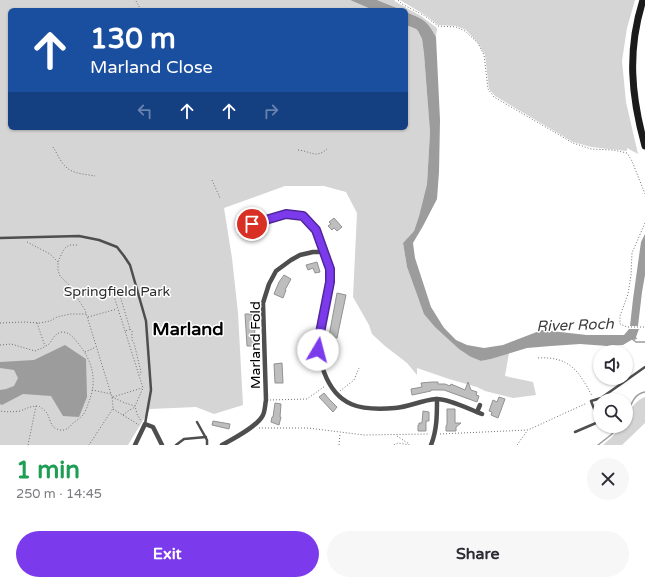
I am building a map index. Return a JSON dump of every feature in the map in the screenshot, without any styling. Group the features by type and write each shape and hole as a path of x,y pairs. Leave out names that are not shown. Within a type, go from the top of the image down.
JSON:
{"main road":[{"path":"643,0 633,42 632,74 635,103 645,146"}],"street":[{"path":"252,224 286,214 303,216 316,230 330,269 331,276 318,343 318,350 321,366 328,383 340,398 352,405 375,409 400,408 437,399 457,404 482,414"},
{"name":"Marland Fold","path":"222,445 254,426 262,417 266,400 263,303 269,284 276,271 291,260 300,255 323,251"},
{"path":"431,445 437,422 437,399"},
{"path":"477,412 480,405"},
{"path":"135,445 143,423 153,428 162,445"}],"lane":[{"path":"0,238 79,236 99,240 116,247 124,256 130,265 146,321 151,390 143,423"},
{"path":"608,393 645,367"},
{"path":"197,422 206,437 207,445"},
{"path":"574,432 593,424"},
{"path":"176,445 184,439 206,437"}],"path":[{"path":"398,0 402,4 425,16 438,26 456,27 465,31 478,43 484,55 488,89 494,97 573,143 591,149 627,152 645,194"},
{"path":"53,147 65,166 72,171 95,176"},
{"path":"298,150 320,154 328,149"},
{"path":"212,180 220,198"},
{"path":"645,223 632,253 628,294 620,316 620,324 627,327 645,327"},
{"path":"20,238 50,254 58,262"},
{"path":"77,245 70,245 66,247 58,262 58,270 60,276 70,286 85,310 112,397 113,407 89,445"},
{"path":"118,290 130,329 132,331 132,340 141,372 139,376"},
{"path":"113,293 143,388 135,406 123,415"},
{"path":"87,317 118,308"},
{"path":"0,323 37,323 50,321 57,317 70,314 86,314"},
{"path":"37,323 45,346"},
{"path":"125,331 130,329"},
{"path":"0,345 11,344 35,351 48,345 57,334 62,332 67,333 74,338 85,353 91,364 93,375 90,399 83,415 66,430 59,430 53,425 50,422 46,412 39,406 31,406 14,412 0,411"},
{"path":"85,353 96,346"},
{"path":"538,358 550,357 570,365 578,372 593,399"},
{"path":"336,393 354,380 359,368"},
{"path":"266,400 307,400 328,383"},
{"path":"112,397 143,388"},
{"path":"92,390 111,394"},
{"path":"112,397 135,406"},
{"path":"28,445 36,406"},
{"path":"112,409 139,425 143,423 137,414 135,406"},
{"path":"254,426 257,428 269,428"},
{"path":"517,445 528,430"},
{"path":"339,445 340,432"},
{"path":"396,435 410,445"},
{"path":"394,445 398,443 410,445"}],"green space":[{"name":"Springfield Park","path":"0,0 350,0 368,8 8,8 8,130 408,130 408,26 418,31 422,39 424,54 430,132 427,184 414,231 403,243 407,267 419,300 471,357 481,361 509,353 505,376 533,382 536,395 513,398 485,391 477,387 417,368 417,375 407,363 372,334 369,325 353,297 357,213 346,192 324,186 285,186 224,208 232,258 238,313 243,405 214,414 196,407 150,409 128,445 0,445"},
{"path":"377,0 394,0 407,8 397,8"},
{"path":"400,0 635,0 627,28 622,61 626,102 638,154 627,148 627,151 591,147 573,142 495,96 489,89 485,55 478,43 466,30 456,26 438,25 425,15"},
{"path":"408,9 437,28 436,37 427,23 408,13"},
{"path":"645,397 645,423 622,445 603,445 616,433 633,433 633,407"}],"shaded area":[{"path":"350,0 377,0 397,8 368,8"},
{"path":"408,13 417,16 427,23 436,37 440,120 439,172 437,199 413,243 415,258 431,307 444,328 456,340 467,345 484,348 503,345 542,330 587,335 624,335 629,329 639,329 636,337 637,339 633,339 623,345 580,344 527,348 481,361 471,357 459,349 435,327 424,314 407,267 403,243 414,231 427,184 430,132 424,54 422,39 418,31 408,26"},
{"path":"645,234 645,275 638,326 630,326 641,242"},
{"path":"65,345 86,359 87,397 79,417 63,416 51,396 23,394 2,405 0,404 0,390 14,386 18,378 14,370 0,368 0,362 34,360"}],"building":[{"path":"334,218 342,227 337,231 334,228 332,230 328,226 331,224 329,222"},
{"path":"317,262 320,272 315,273 313,268 308,270 306,265"},
{"path":"284,275 291,279 285,290 283,298 274,294"},
{"path":"337,293 346,295 337,338 329,336"},
{"path":"245,314 252,314 253,326 255,326 254,346 247,346"},
{"path":"282,363 283,383 275,383 274,364"},
{"path":"438,382 438,384 450,386 451,384 465,390 468,382 471,390 477,392 476,395 479,396 477,402 444,390 431,390 412,395 411,389 422,387 421,383"},
{"path":"324,393 337,407 333,412 319,397"},
{"path":"499,397 505,399 498,418 491,415 492,412 489,411 493,400 497,402"},
{"path":"275,403 281,404 281,417 279,425 271,422"},
{"path":"447,409 455,409 455,423 461,423 456,427 456,431 446,431"},
{"path":"423,411 429,412 429,421 426,421 426,431 418,431 419,423 422,423"},
{"path":"213,421 230,424 229,429 212,425"}],"waterway":[{"path":"631,338 636,342 645,342"},
{"path":"633,402 638,395 645,392"},
{"path":"598,445 613,433"}],"district":[{"name":"Marland","path":"188,329"}],"route":[{"path":"252,224 286,214 303,216 316,230 330,269 331,276 318,343 318,350"}],"water label":[{"name":"River Roch","path":"575,325"}]}
